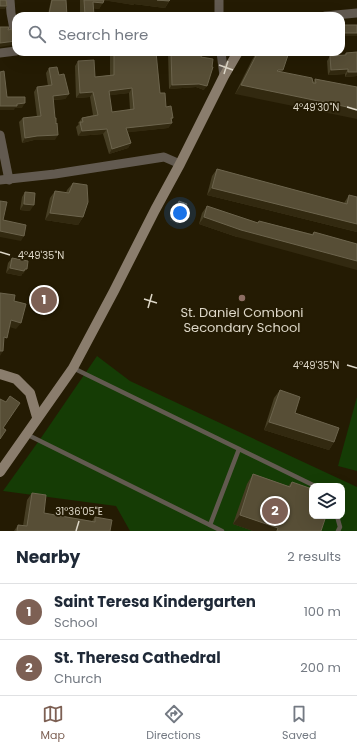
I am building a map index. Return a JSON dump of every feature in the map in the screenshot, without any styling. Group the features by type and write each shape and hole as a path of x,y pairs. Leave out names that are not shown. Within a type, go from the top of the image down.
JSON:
{"street":[{"path":"10,0 12,18"},
{"path":"218,0 219,12"},
{"path":"345,14 357,13"},
{"path":"0,53 12,52"},
{"path":"222,56 224,76"},
{"path":"0,472 37,417 73,368 236,56"},
{"path":"0,135 5,180 164,157 180,164"},
{"path":"0,374 16,379 30,393 37,417"}],"lane":[{"path":"73,368 309,483"},
{"path":"26,434 222,531"},
{"path":"210,525 239,449"},
{"path":"338,519 340,527 338,531"}],"green space":[{"path":"97,356 130,381 357,487 357,531 318,531 322,519 345,519 345,483 309,483 309,503 253,531 130,531 116,506 3,491"},
{"path":"357,397 357,471 338,466"}],"building":[{"path":"0,0 6,0 7,6 0,6"},
{"path":"52,0 66,0 67,12 49,12"},
{"path":"84,0 104,0 103,3 93,2 94,12 85,12"},
{"path":"345,25 357,25 357,33 345,33"},
{"path":"0,27 9,27 8,30 12,29 12,42 0,43"},
{"path":"357,52 357,72 348,72 348,69 331,70 330,56 345,56 346,53"},
{"path":"114,56 156,56 160,93 165,93 166,107 171,106 173,118 171,118 172,123 126,128 131,143 112,149 107,129 82,131 80,122 83,122 82,118 98,115 93,92 80,93 78,61 94,60 95,77 114,75","holes":["132,88 134,109 112,112 109,91"]},
{"path":"171,56 201,56 213,59 213,67 207,86 199,84 172,85"},
{"path":"256,56 288,56 283,70 277,71 312,78 313,83 316,83 315,79 357,87 357,109 241,85"},
{"path":"57,67 59,75 64,74 69,94 53,96 58,135 25,138 23,118 41,116 37,87 52,85 49,68"},
{"path":"4,71 7,97 25,97 25,103 17,104 17,106 0,106 0,72"},
{"path":"217,169 347,204 349,195 357,197 357,224 212,188"},
{"path":"73,183 87,185 88,202 83,217 50,213 55,191 69,193"},
{"path":"25,192 35,193 34,205 24,204"},
{"path":"0,201 7,202 3,220 26,225 24,236 0,231"},
{"path":"179,201 187,204 182,218 174,215"},
{"path":"207,206 258,223 259,221 313,235 314,232 357,244 357,261 241,230 204,217"},
{"path":"12,258 28,261 27,269 24,271 10,268"},
{"path":"0,293 15,295 14,301 26,304 21,323 11,320 7,338 4,337 3,351 0,351"},
{"path":"280,390 300,397 295,413 339,428 334,442 269,422"},
{"path":"10,396 20,403 3,428 6,430 0,439 0,399 6,402"},
{"path":"253,474 290,487 292,482 309,488 309,519 325,519 321,531 277,531 278,528 240,515"},
{"path":"32,493 46,495 44,513 95,522 95,517 112,520 110,531 17,531 18,525 27,526"}],"place":[{"name":"St. Daniel Comboni Secondary School","path":"242,298"},
{"name":"Saint Teresa Kindergarten","path":"44,300"},
{"name":"St. Theresa Cathedral","path":"275,511"}]}
